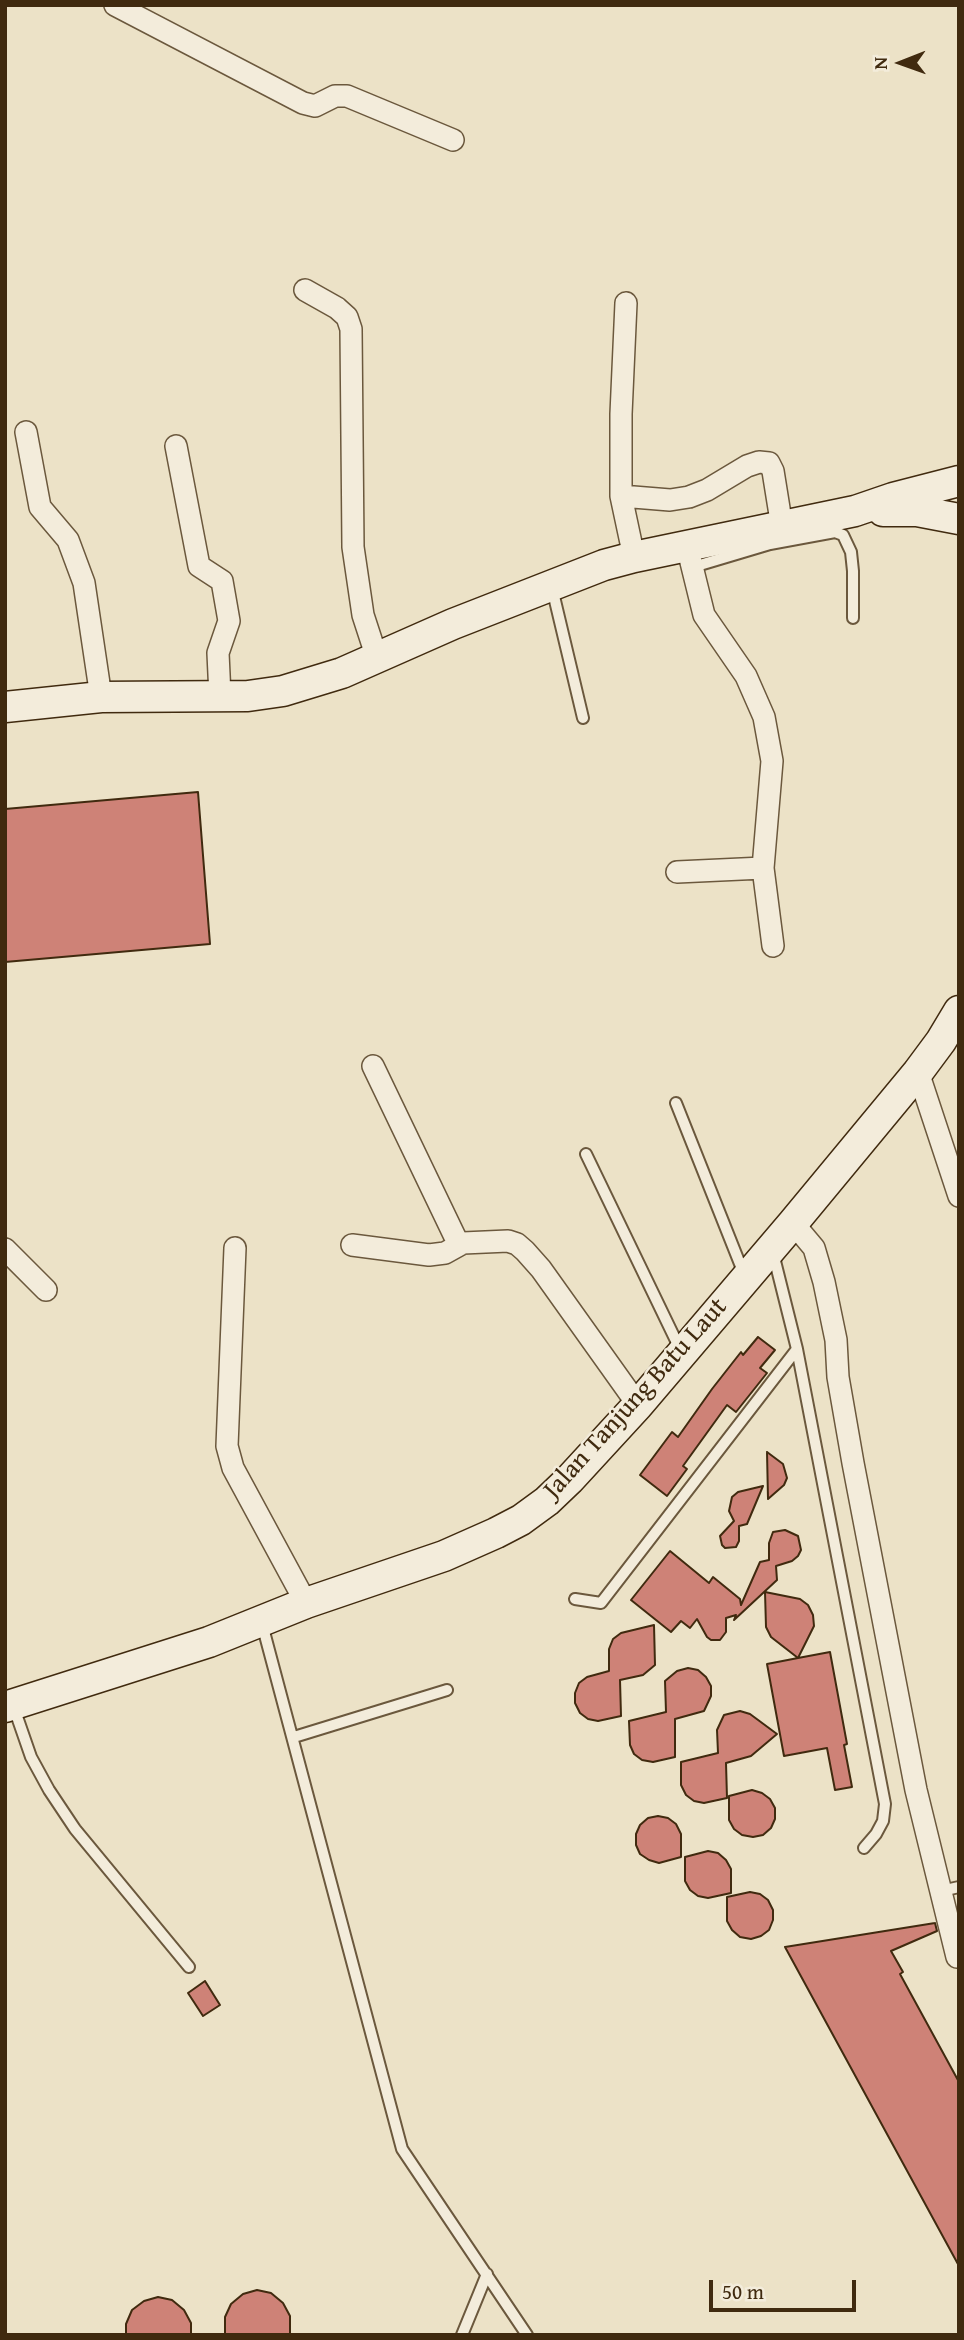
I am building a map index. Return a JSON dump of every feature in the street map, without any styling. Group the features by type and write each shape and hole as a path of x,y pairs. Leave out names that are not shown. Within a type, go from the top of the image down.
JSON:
{"street":[{"path":"115,5 303,103 315,106 335,96 346,96 453,140"},
{"path":"305,290 337,308 347,317 351,329 353,548 363,615 377,658"},
{"path":"626,303 621,414 621,496 634,556"},
{"path":"26,432 40,507 68,540 84,583 101,697"},
{"path":"176,446 198,566 222,581 229,621 218,653 220,696"},
{"path":"621,496 670,500 689,497 707,490 747,466 759,462 769,463 773,471 782,527"},
{"path":"5,706 101,697 248,696 283,691 320,681 551,585 634,556 690,557 782,527 959,483 954,503 959,517 917,511 855,511"},
{"path":"690,557 705,615 746,676 764,717 772,761 763,868 773,946"},
{"path":"677,872 763,868"},
{"name":"Jalan Tanjung Batu Laut","path":"9,1706 209,1642 306,1603 444,1556 521,1520 547,1501 638,1405 745,1276 793,1223 918,1072 959,1011"},
{"path":"373,1066 457,1241 508,1241 525,1251 541,1269 638,1405"},
{"path":"918,1072 959,1196"},
{"path":"793,1223 814,1248 824,1282 836,1340 838,1377 852,1463 916,1790 950,1889 958,1962"},
{"path":"352,1245 429,1255 444,1254 463,1243"},
{"path":"235,1248 228,1446 233,1468 306,1603"},
{"path":"5,1249 46,1290"}],"lane":[{"path":"690,557 835,532 843,535 850,552 853,571 853,618"},
{"path":"551,585 583,718"},
{"path":"676,1103 745,1276"},
{"path":"586,1154 682,1353"},
{"path":"771,1247 797,1349 885,1804 883,1821 864,1848"},
{"path":"575,1599 601,1602 797,1349"},
{"path":"262,1622 402,2149 527,2335"},
{"path":"293,1737 447,1690"},
{"path":"9,1706 31,1757 75,1829 189,1967"},
{"path":"462,2335 487,2274"}],"building":[{"path":"198,792 210,944 5,962 5,809"},
{"path":"758,1337 775,1350 760,1368 767,1373 736,1412 727,1405 683,1466 687,1469 667,1496 640,1475 672,1432 678,1437 741,1352 743,1355"},
{"path":"767,1452 783,1464 787,1478 784,1485 768,1499"},
{"path":"763,1486 747,1524 739,1526 739,1541 736,1547 725,1548 720,1536 734,1521 729,1511 732,1497 738,1492"},
{"path":"785,1530 798,1536 801,1550 798,1556 776,1566 777,1580 734,1620 736,1615 726,1618 726,1632 720,1640 707,1637 697,1619 690,1628 681,1621 671,1632 631,1600 670,1551 709,1583 713,1577 740,1599 741,1605 760,1562 769,1560 769,1543 773,1532"},
{"path":"765,1592 800,1599 808,1605 813,1615 814,1626 798,1658 771,1637 766,1627"},
{"path":"654,1625 655,1665 643,1675 620,1680 621,1716 598,1721 588,1719 580,1713 575,1703 579,1683 587,1677 609,1671 609,1649 613,1639 621,1633"},
{"path":"830,1652 852,1787 835,1790 827,1748 784,1756 767,1664"},
{"path":"688,1668 698,1670 711,1686 711,1696 704,1711 675,1719 675,1757 653,1762 642,1760 634,1754 630,1745 629,1721 666,1712 665,1681 677,1671"},
{"path":"740,1711 750,1714 777,1734 751,1756 726,1763 727,1798 704,1803 694,1801 686,1795 681,1785 681,1762 718,1753 717,1730 724,1715"},
{"path":"752,1790 770,1799 775,1808 775,1819 771,1828 763,1835 753,1837 742,1835 734,1829 729,1820 729,1796"},
{"path":"648,1818 668,1818 676,1824 681,1834 681,1857 659,1863 640,1854 636,1845 636,1834 640,1825"},
{"path":"708,1851 718,1853 731,1869 731,1893 708,1898 698,1896 690,1890 685,1881 685,1857"},
{"path":"750,1892 760,1894 768,1900 773,1910 769,1930 751,1939 740,1937 727,1921 727,1897"},
{"path":"935,1923 937,1931 891,1951 903,1972 900,1974 959,2082 959,2266 785,1947"},
{"path":"205,1981 220,2005 203,2016 188,1993"},
{"path":"257,2290 271,2293 283,2303 290,2316 290,2335 225,2335 225,2317 231,2304 243,2294"},
{"path":"158,2297 172,2300 184,2310 191,2323 191,2335 126,2335 126,2324 132,2310 144,2301"}]}
